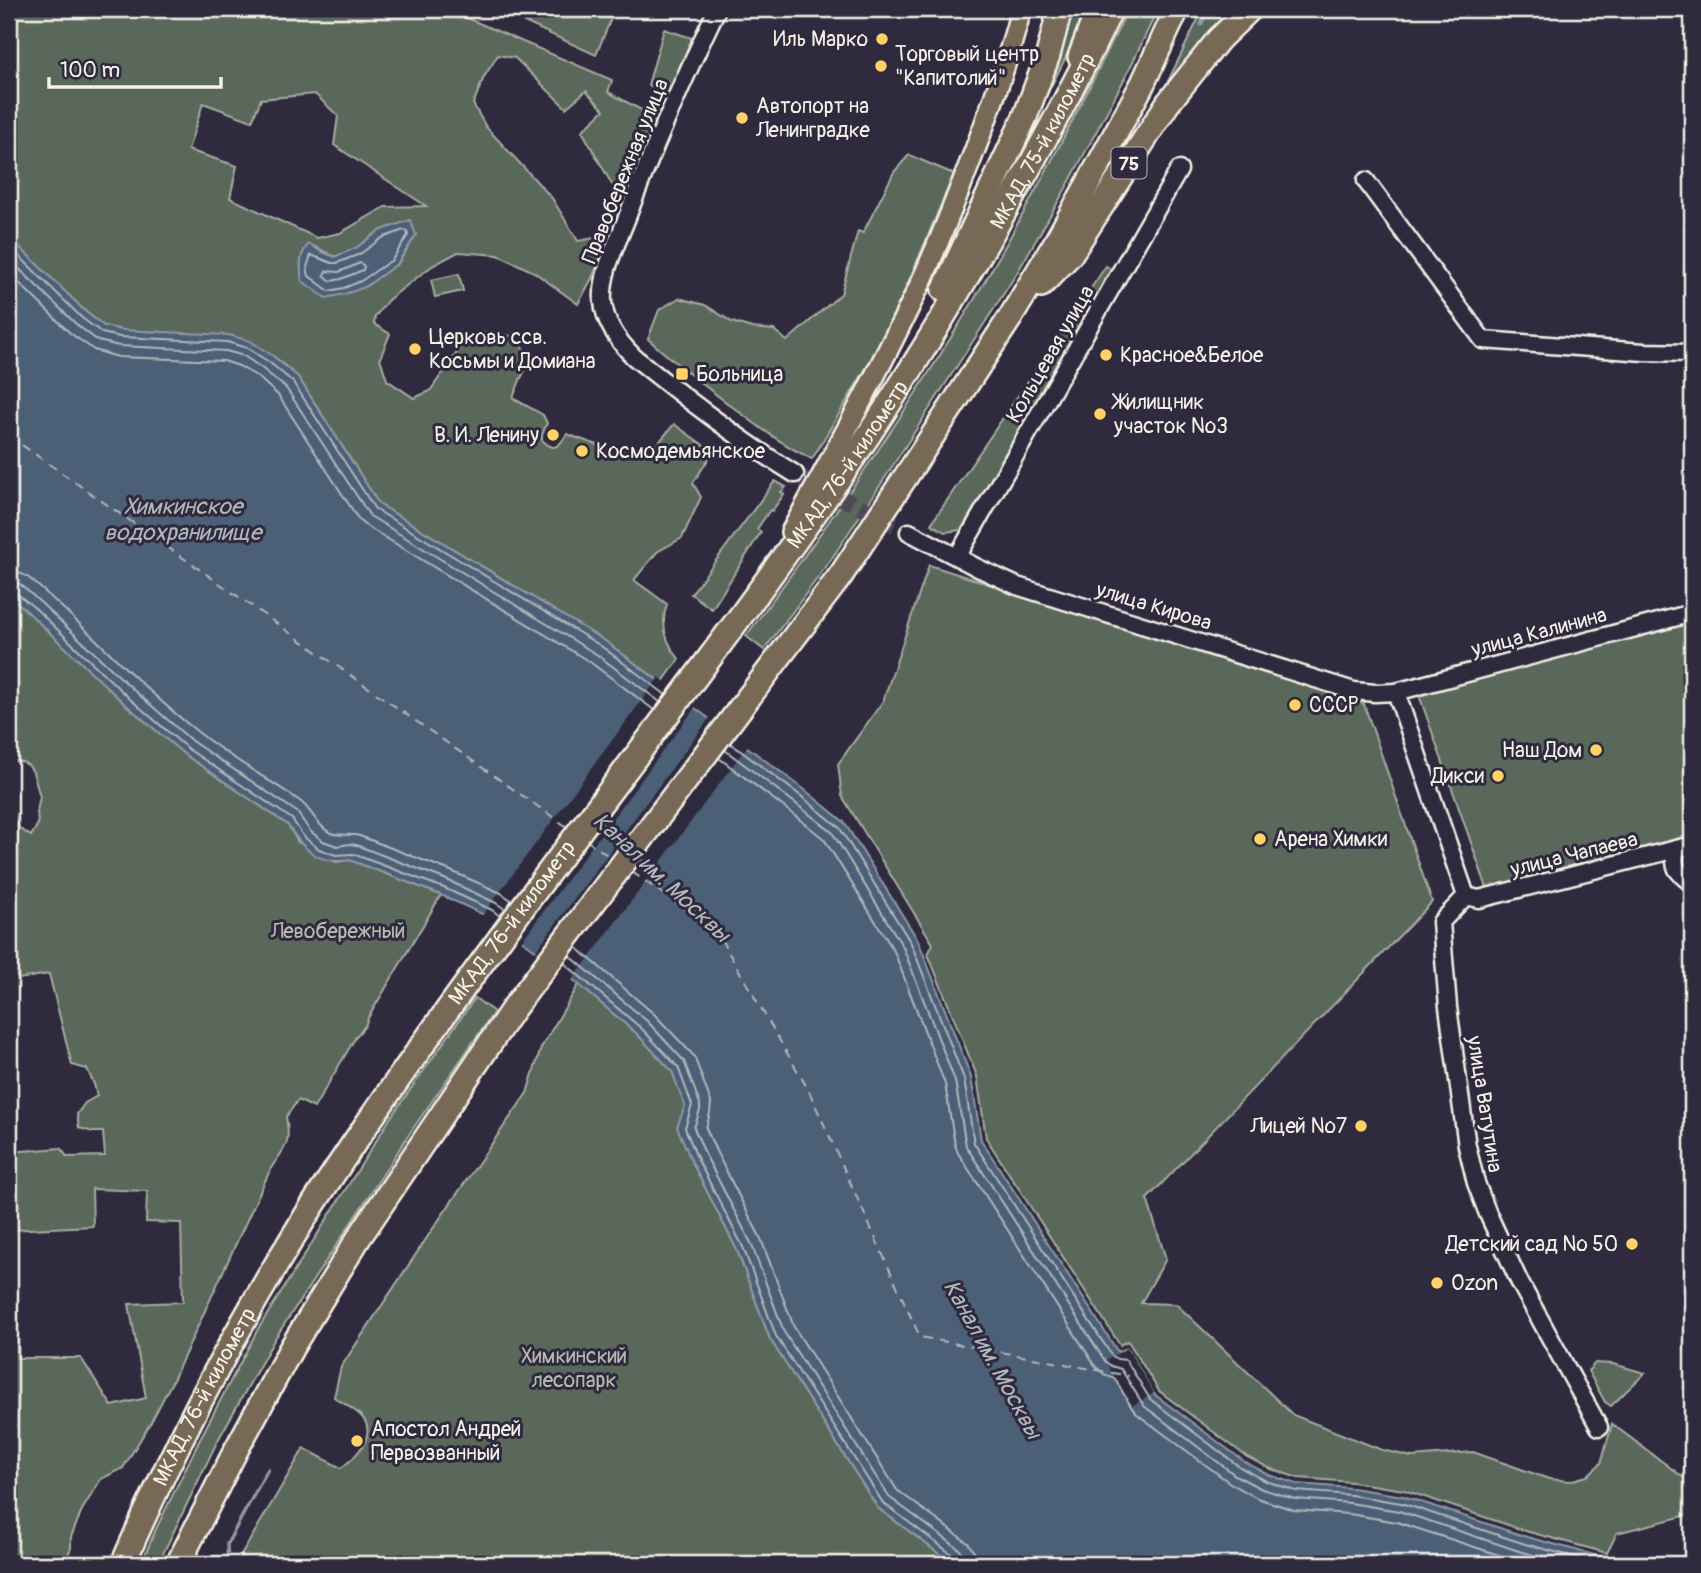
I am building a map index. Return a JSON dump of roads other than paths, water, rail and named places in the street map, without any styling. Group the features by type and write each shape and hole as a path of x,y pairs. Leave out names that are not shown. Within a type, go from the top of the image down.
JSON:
{"highway":[{"path":"890,404 1025,117 1048,55 1060,9"},
{"name":"МКАД, 75-й километр","path":"971,272 1053,125 1111,9"},
{"path":"178,1564 292,1347 358,1239 513,1009 841,575 1010,318 1053,247 1142,85 1177,9"},
{"name":"75","path":"1010,318 1070,255 1168,103 1219,39 1250,9"},
{"name":"МКАД, 76-й километр","path":"123,1564 187,1424 243,1321 313,1206 471,977 830,492 890,404 971,272"}],"main road":[{"path":"754,598 826,468 915,295 986,121 1021,9"},
{"path":"1053,125 1096,9"}],"street":[{"name":"Правобережная улица","path":"717,9 674,103 606,271 603,304 611,328 634,357 709,416 795,474"},
{"name":"Кольцевая улица","path":"957,557 1179,170"},
{"path":"1366,181 1483,340 1692,353"},
{"name":"улица Кирова","path":"909,532 1017,586 1354,691 1396,692"},
{"name":"улица Калинина","path":"1396,692 1692,613"},
{"path":"1396,692 1466,896"},
{"path":"1684,847 1674,862 1692,884"},
{"name":"улица Чапаева","path":"1466,896 1481,899 1684,847"},
{"name":"улица Ватутина","path":"1466,896 1441,922 1450,1019 1467,1146 1473,1170 1488,1214 1520,1283 1599,1427"}],"water":[{"path":"410,220 416,235 397,264 365,287 326,298 302,281 302,256 309,244 335,257 356,248 379,231"},
{"name":"Химкинское водохранилище","path":"9,237 87,313 104,326 121,330 229,335 250,341 273,356 298,377 379,504 605,641 844,822 918,940 971,1077 981,1140 1118,1352 1127,1348 1154,1394 1245,1462 1269,1475 1297,1484 1352,1488 1403,1496 1618,1564 953,1564 878,1508 770,1339 737,1250 677,1127 685,1106 672,1071 636,1033 551,961 489,917 441,895 350,860 329,860 313,854 288,825 184,754 125,704 9,595"}],"waterway":[{"path":"1201,25 1208,9"},
{"path":"228,1564 227,1544 268,1469"}],"tunnel":[{"path":"795,474 909,532"}],"place":[{"name":"Иль Марко","path":"882,39"},
{"name":"Торговый центр \"Капитолий\"","path":"881,66"},
{"name":"Автопорт на Ленинградке","path":"742,118"},
{"name":"Церковь ссв. Косьмы и Домиана","path":"415,349"},
{"name":"Красное&Белое","path":"1106,355"},
{"name":"Больница","path":"682,374"},
{"name":"Жилищник участок №3","path":"1100,414"},
{"name":"В. И. Ленину","path":"553,435"},
{"name":"Космодемьянское","path":"582,451"},
{"name":"СССР","path":"1295,705"},
{"name":"Наш Дом","path":"1596,750"},
{"name":"Дикси","path":"1498,776"},
{"name":"Арена Химки","path":"1260,839"},
{"name":"Лицей №7","path":"1361,1126"},
{"name":"Детский сад № 50","path":"1632,1244"},
{"name":"Ozon","path":"1437,1283"},
{"name":"Апостол Андрей Первозванный","path":"357,1441"}],"water label":[{"name":"Канал им. Москвы","path":"662,877"},
{"name":"Канал им. Москвы","path":"993,1359"}],"park label":[{"name":"Левобережный","path":"338,931"},
{"name":"Химкинский лесопарк","path":"574,1368"}]}
